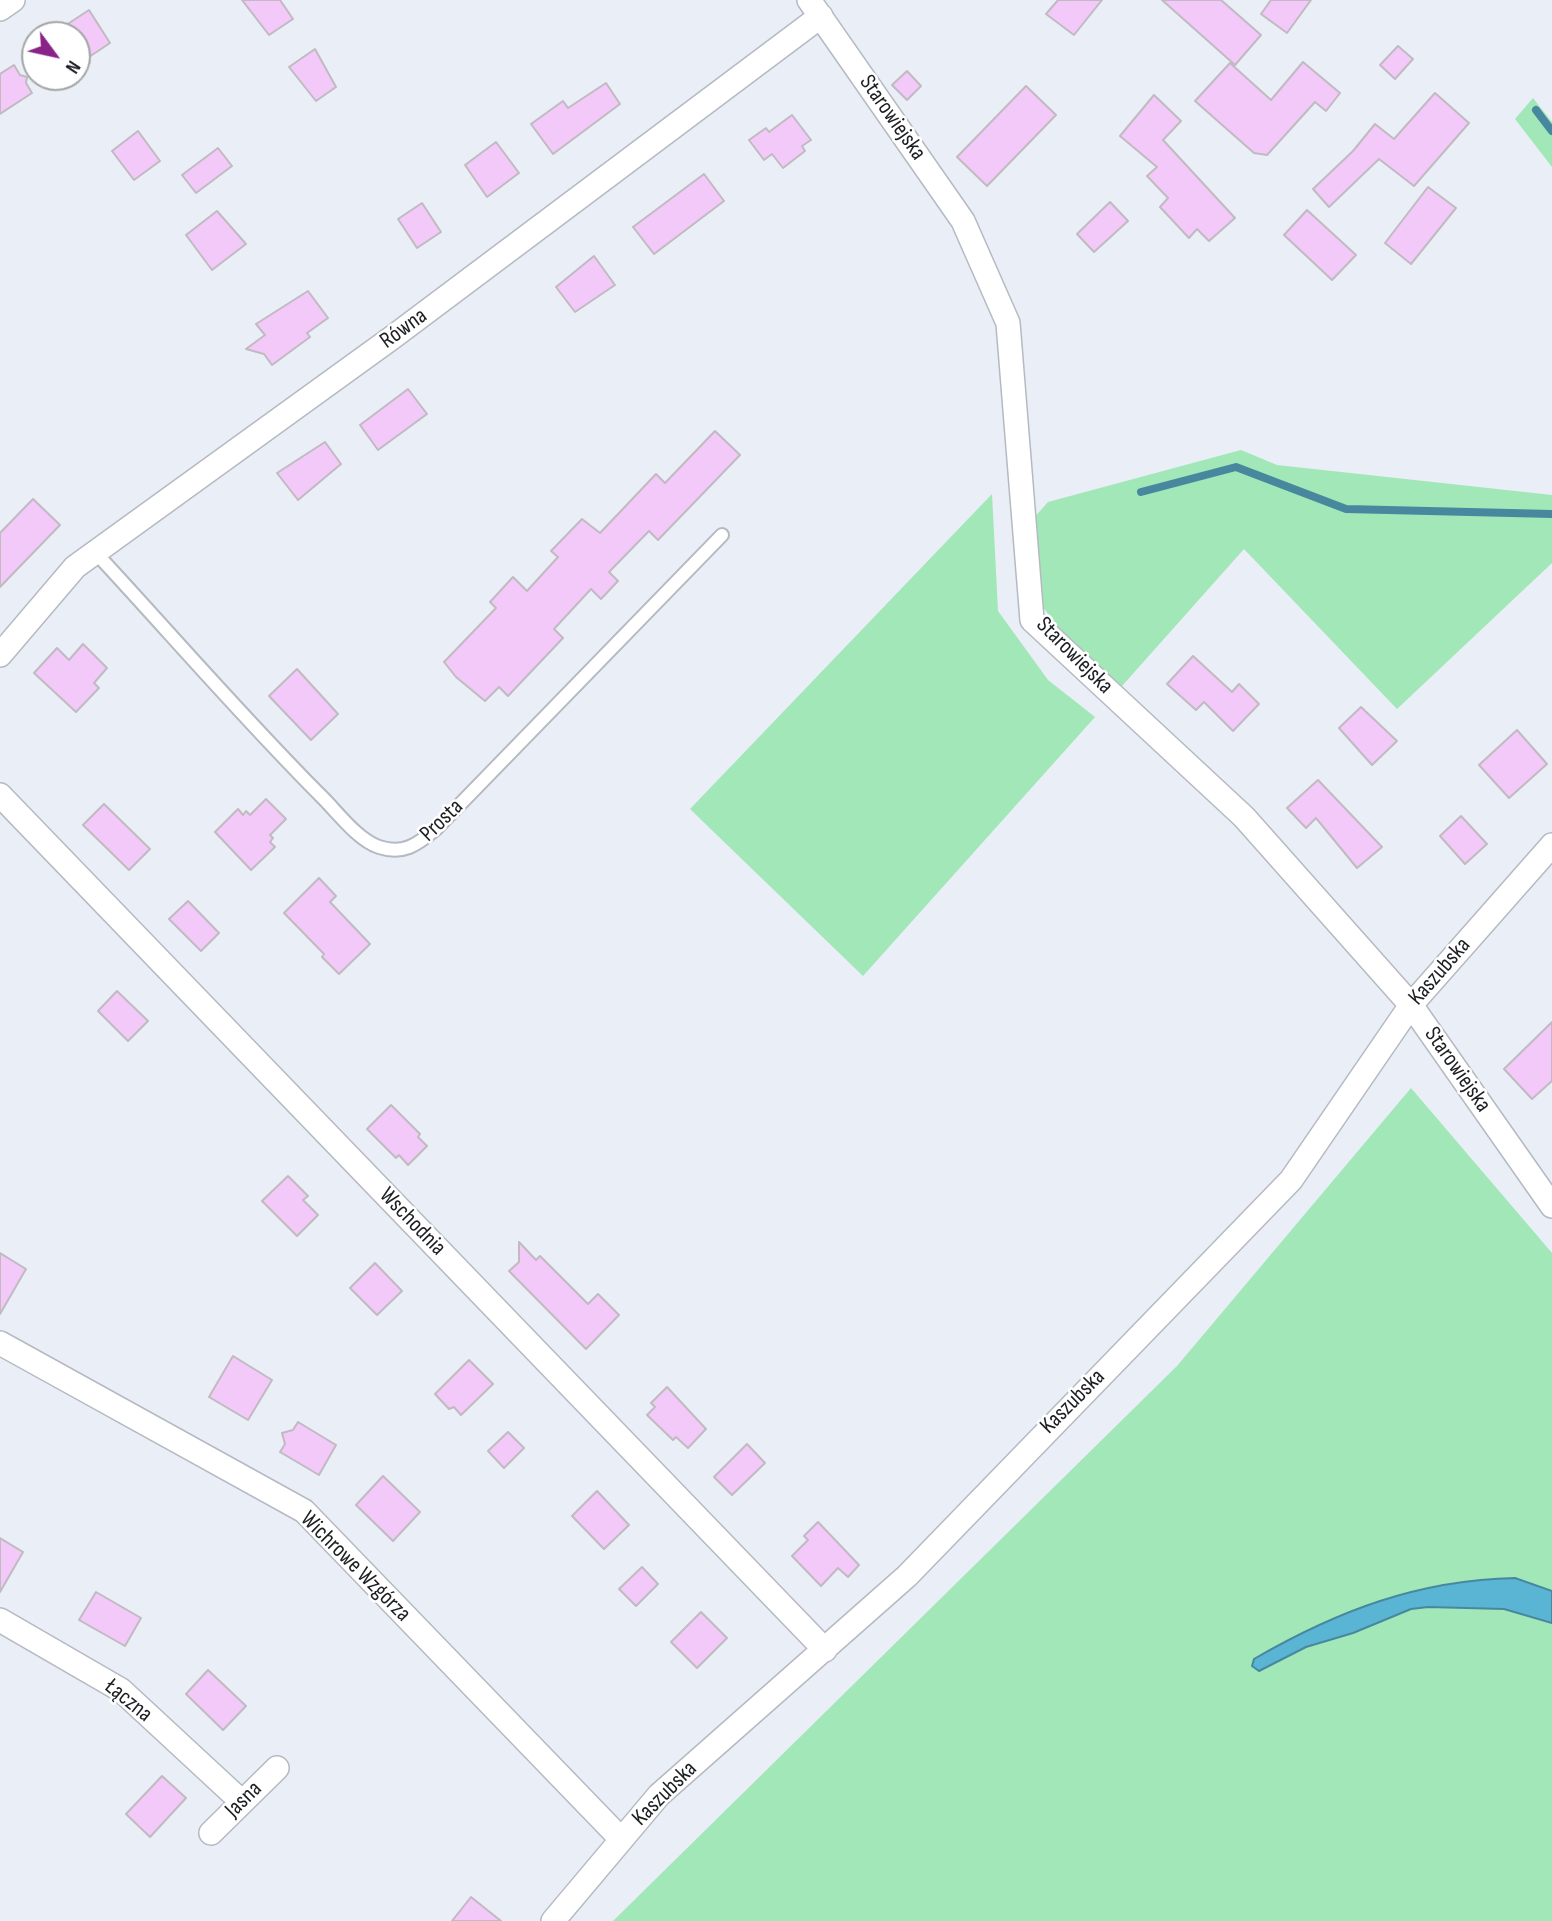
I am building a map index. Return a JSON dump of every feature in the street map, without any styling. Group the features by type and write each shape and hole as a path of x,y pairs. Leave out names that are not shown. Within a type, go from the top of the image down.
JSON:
{"street":[{"path":"0,9 13,0"},
{"name":"Równa","path":"0,655 75,567 393,337 815,8"},
{"name":"Starowiejska","path":"815,8 963,221 1008,323 1032,620 1244,817 1411,1004 1552,1206"},
{"name":"Wschodnia","path":"0,795 825,1650"},
{"name":"Kaszubska","path":"553,1921 659,1795 907,1576 1291,1180 1411,1004 1552,845"},
{"name":"Wichrowe Wzgórza","path":"0,1343 304,1511 621,1839"},
{"name":"Łączna","path":"0,1620 121,1690 242,1802"},
{"name":"Jasna","path":"211,1833 277,1768"}],"lane":[{"name":"Prosta","path":"95,552 274,749 356,831 376,846 396,851 416,846 436,830 722,535"}],"green space":[{"path":"1533,98 1552,122 1552,167 1515,119"},
{"path":"1241,450 1277,465 1552,495 1552,563 1397,709 1244,549 1122,686 1073,648 1040,603 1032,520 1048,502"},
{"path":"992,494 998,611 1048,680 1095,717 863,976 690,809"},
{"path":"1411,1088 1552,1253 1552,1921 613,1921 1177,1366"}],"water":[{"path":"1515,1578 1552,1591 1552,1623 1504,1609 1411,1609 1353,1633 1306,1647 1259,1671 1252,1666 1254,1659 1316,1626 1379,1601 1445,1585"}],"building":[{"path":"242,0 280,0 293,19 269,35"},
{"path":"1058,0 1102,0 1074,35 1046,14"},
{"path":"1162,0 1221,0 1261,35 1235,65"},
{"path":"1271,0 1311,0 1287,33 1261,14"},
{"path":"89,10 110,43 91,56 91,21 72,21"},
{"path":"1398,46 1413,59 1395,79 1380,65"},
{"path":"315,49 336,87 316,101 289,67"},
{"path":"1303,62 1340,93 1326,111 1315,102 1267,155 1254,153 1195,101 1230,63 1271,100"},
{"path":"14,65 21,75 21,91 32,93 0,114 0,74"},
{"path":"907,71 921,86 907,100 892,85"},
{"path":"606,83 620,104 553,154 531,124 563,101 568,108"},
{"path":"1026,86 1056,115 987,186 957,157"},
{"path":"1435,93 1469,123 1414,186 1379,159 1329,207 1313,189 1353,151 1375,124 1394,139"},
{"path":"1154,95 1181,121 1163,140 1235,218 1209,241 1197,229 1189,238 1160,207 1168,198 1147,176 1157,167 1120,136"},
{"path":"792,115 811,140 802,146 805,151 783,168 772,154 764,160 749,140 766,128 769,132"},
{"path":"138,131 160,161 134,180 112,151"},
{"path":"496,142 519,173 487,197 465,165"},
{"path":"218,148 232,166 196,193 182,175"},
{"path":"704,174 724,201 654,254 633,227"},
{"path":"1428,187 1456,208 1411,264 1385,243"},
{"path":"1110,202 1128,221 1094,252 1077,234"},
{"path":"422,203 441,232 417,248 398,219"},
{"path":"1307,210 1356,255 1332,280 1284,235"},
{"path":"217,211 246,244 212,270 186,235"},
{"path":"594,256 615,285 575,312 556,287"},
{"path":"308,291 328,318 307,333 310,337 272,365 264,354 246,349 265,335 256,324"},
{"path":"408,389 427,414 378,450 360,425"},
{"path":"715,431 740,455 658,540 649,531 609,572 618,581 601,599 591,589 554,629 563,638 508,696 499,687 485,701 456,677 444,662 496,608 490,602 513,577 527,591 558,557 551,551 582,519 600,533 656,474 665,483"},
{"path":"325,442 341,464 298,500 277,473"},
{"path":"33,499 60,525 0,587 0,533"},
{"path":"83,644 107,668 94,683 99,688 76,712 34,673 57,648 69,660"},
{"path":"1193,656 1232,692 1239,684 1259,704 1233,731 1204,702 1196,710 1167,684"},
{"path":"297,669 338,714 311,740 269,696"},
{"path":"1361,707 1397,741 1372,765 1339,728"},
{"path":"1517,730 1547,764 1509,798 1479,765"},
{"path":"1318,780 1382,847 1357,868 1316,818 1306,828 1287,808"},
{"path":"266,799 286,819 270,835 273,838 270,842 275,847 251,870 215,832 238,809 243,815 246,811 250,815"},
{"path":"104,804 150,849 129,870 83,825"},
{"path":"1461,816 1487,844 1465,864 1440,836"},
{"path":"319,878 336,896 330,902 370,944 339,974 322,957 324,954 284,913"},
{"path":"188,901 219,933 201,951 169,919"},
{"path":"117,991 148,1021 128,1041 98,1011"},
{"path":"1552,1022 1552,1081 1532,1099 1504,1069"},
{"path":"391,1105 420,1134 418,1137 427,1146 408,1165 399,1155 396,1158 367,1129"},
{"path":"288,1176 308,1196 303,1200 318,1215 297,1236 262,1201"},
{"path":"519,1242 536,1260 540,1256 588,1304 598,1294 619,1315 586,1349 509,1271 519,1262"},
{"path":"0,1253 26,1269 0,1314"},
{"path":"375,1263 402,1291 377,1315 350,1288"},
{"path":"233,1356 272,1380 248,1420 209,1397"},
{"path":"469,1360 493,1384 461,1415 454,1407 449,1409 435,1394"},
{"path":"667,1387 706,1429 688,1448 676,1437 673,1440 647,1415 655,1407 651,1403"},
{"path":"298,1422 336,1445 319,1475 280,1452 285,1444 282,1433 293,1430"},
{"path":"508,1432 524,1448 504,1468 488,1451"},
{"path":"747,1444 765,1463 732,1495 714,1477"},
{"path":"383,1476 420,1512 393,1541 356,1505"},
{"path":"597,1491 629,1525 604,1549 572,1516"},
{"path":"818,1522 859,1565 848,1577 838,1568 821,1586 792,1556 808,1540 804,1536"},
{"path":"0,1538 23,1552 0,1592"},
{"path":"642,1567 658,1584 636,1606 619,1589"},
{"path":"96,1592 141,1618 125,1646 79,1620"},
{"path":"701,1612 727,1638 697,1668 671,1642"},
{"path":"208,1670 246,1706 223,1730 186,1694"},
{"path":"162,1776 186,1798 150,1837 126,1814"},
{"path":"471,1897 501,1921 452,1921"}],"waterway":[{"path":"1536,110 1552,131"},
{"path":"1141,492 1236,467 1346,509 1552,514"}]}
